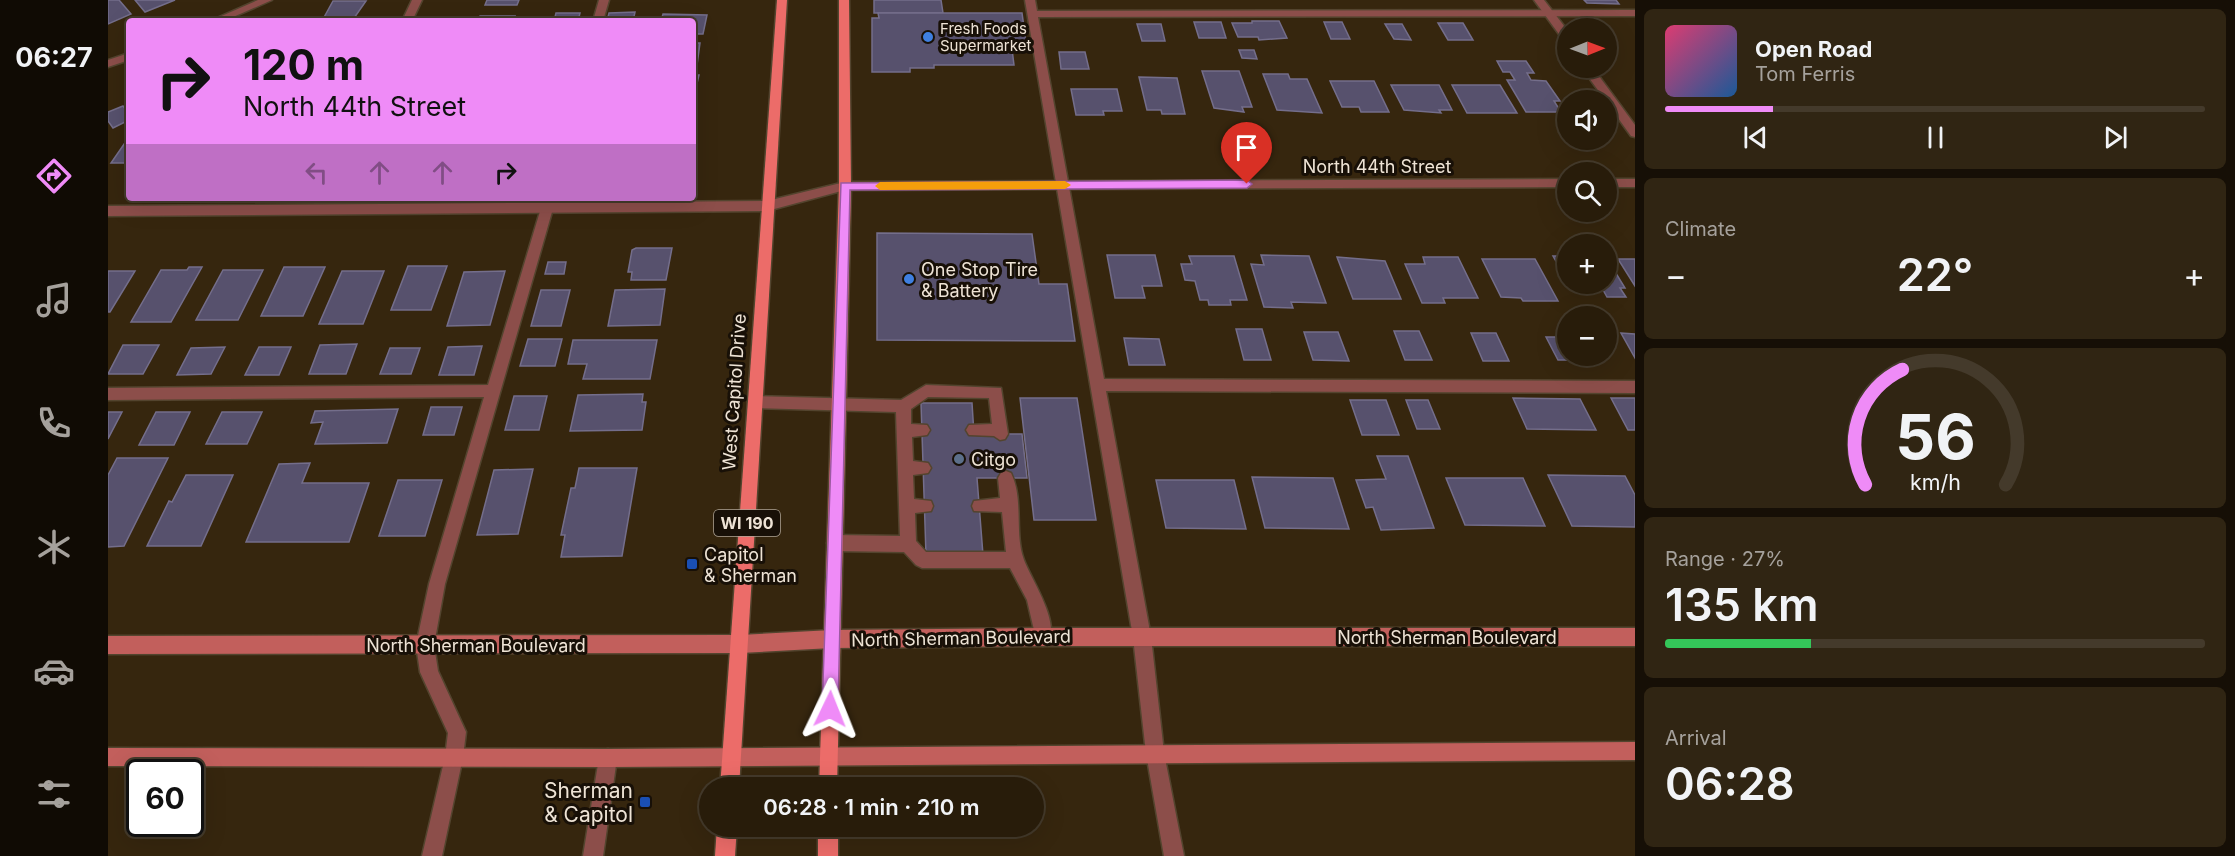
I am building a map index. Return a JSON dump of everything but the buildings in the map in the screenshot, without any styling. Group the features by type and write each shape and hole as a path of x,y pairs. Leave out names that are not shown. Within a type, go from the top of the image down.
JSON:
{"main road":[{"name":"West Capitol Drive","path":"730,777 782,0"},
{"path":"828,777 845,186 844,0"},
{"name":"North Sherman Boulevard","path":"108,645 740,644 832,639 1043,637 1635,637"},
{"path":"108,757 608,758 1155,753 1635,752"},
{"path":"725,856 726,837"},
{"path":"828,837 828,856"}],"street":[{"path":"222,18 267,0"},
{"path":"408,18 417,0"},
{"path":"599,18 604,0"},
{"path":"1539,0 1557,25"},
{"path":"1174,856 1155,753 1142,637 1031,7 1635,13"},
{"path":"108,64 126,57"},
{"path":"1595,78 1635,132"},
{"name":"North 44th Street","path":"108,211 317,211 548,203 767,206 845,186 1557,183"},
{"path":"1617,183 1635,183"},
{"path":"317,211 322,201"},
{"path":"432,856 454,757 457,732 429,672 425,645 437,584 548,203"},
{"path":"1098,385 1635,387"},
{"path":"108,394 494,391"},
{"path":"755,402 903,406 926,391 996,392 1000,432 974,430"},
{"path":"903,406 908,544 922,560 1015,560"},
{"path":"904,431 922,430"},
{"path":"905,468 923,468"},
{"path":"1006,478 1015,560 1035,599 1043,637"},
{"path":"980,506 1008,505"},
{"path":"906,507 925,506"},
{"path":"835,543 908,544"},
{"path":"593,856 608,758"}],"slow traffic":[{"path":"880,186 1065,185"}],"place":[{"name":"Fresh Foods Supermarket","path":"928,37"},
{"name":"One Stop Tire & Battery","path":"909,279"},
{"name":"Citgo","path":"959,459"},
{"name":"Capitol & Sherman","path":"692,564"},
{"name":"Sherman & Capitol","path":"645,802"}],"route":[{"path":"830,709 845,186 1247,184"}]}
